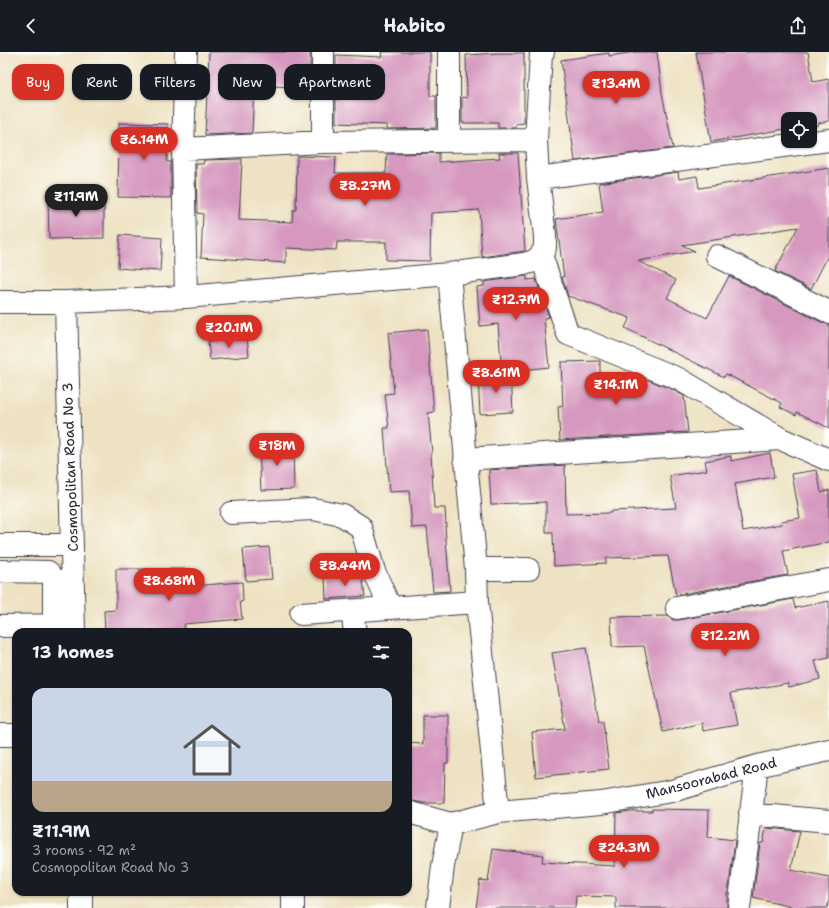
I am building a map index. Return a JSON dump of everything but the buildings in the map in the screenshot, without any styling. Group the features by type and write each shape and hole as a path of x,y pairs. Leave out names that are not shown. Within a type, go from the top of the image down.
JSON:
{"street":[{"path":"186,52 183,149 186,297"},
{"path":"323,52 323,142"},
{"path":"449,52 449,141"},
{"path":"0,302 66,302 186,297 449,274 524,264 534,261 541,255 545,248 536,140 546,53"},
{"path":"183,149 323,142 536,140"},
{"path":"538,178 829,140"},
{"path":"541,255 568,334 679,379 781,439 829,460"},
{"path":"717,256 829,312"},
{"path":"449,274 476,569 477,602 498,812"},
{"name":"Cosmopolitan Road No 3","path":"66,302 72,545 67,628"},
{"path":"465,459 781,439"},
{"path":"231,513 313,508 342,515 361,527 374,571 390,607"},
{"path":"0,545 72,545"},
{"path":"476,569 528,569"},
{"path":"0,571 48,572 54,579 67,628 0,626"},
{"path":"677,608 829,580"},
{"path":"301,614 477,602"},
{"path":"352,610 354,628"},
{"path":"0,735 12,734"},
{"name":"Mansoorabad Road","path":"451,824 498,812 601,803 664,792 756,766 829,750"},
{"path":"739,908 756,766"},
{"path":"412,813 451,824 443,866 438,908"},
{"path":"750,814 829,821"},
{"path":"81,896 81,908"},
{"path":"293,896 293,908"}]}
